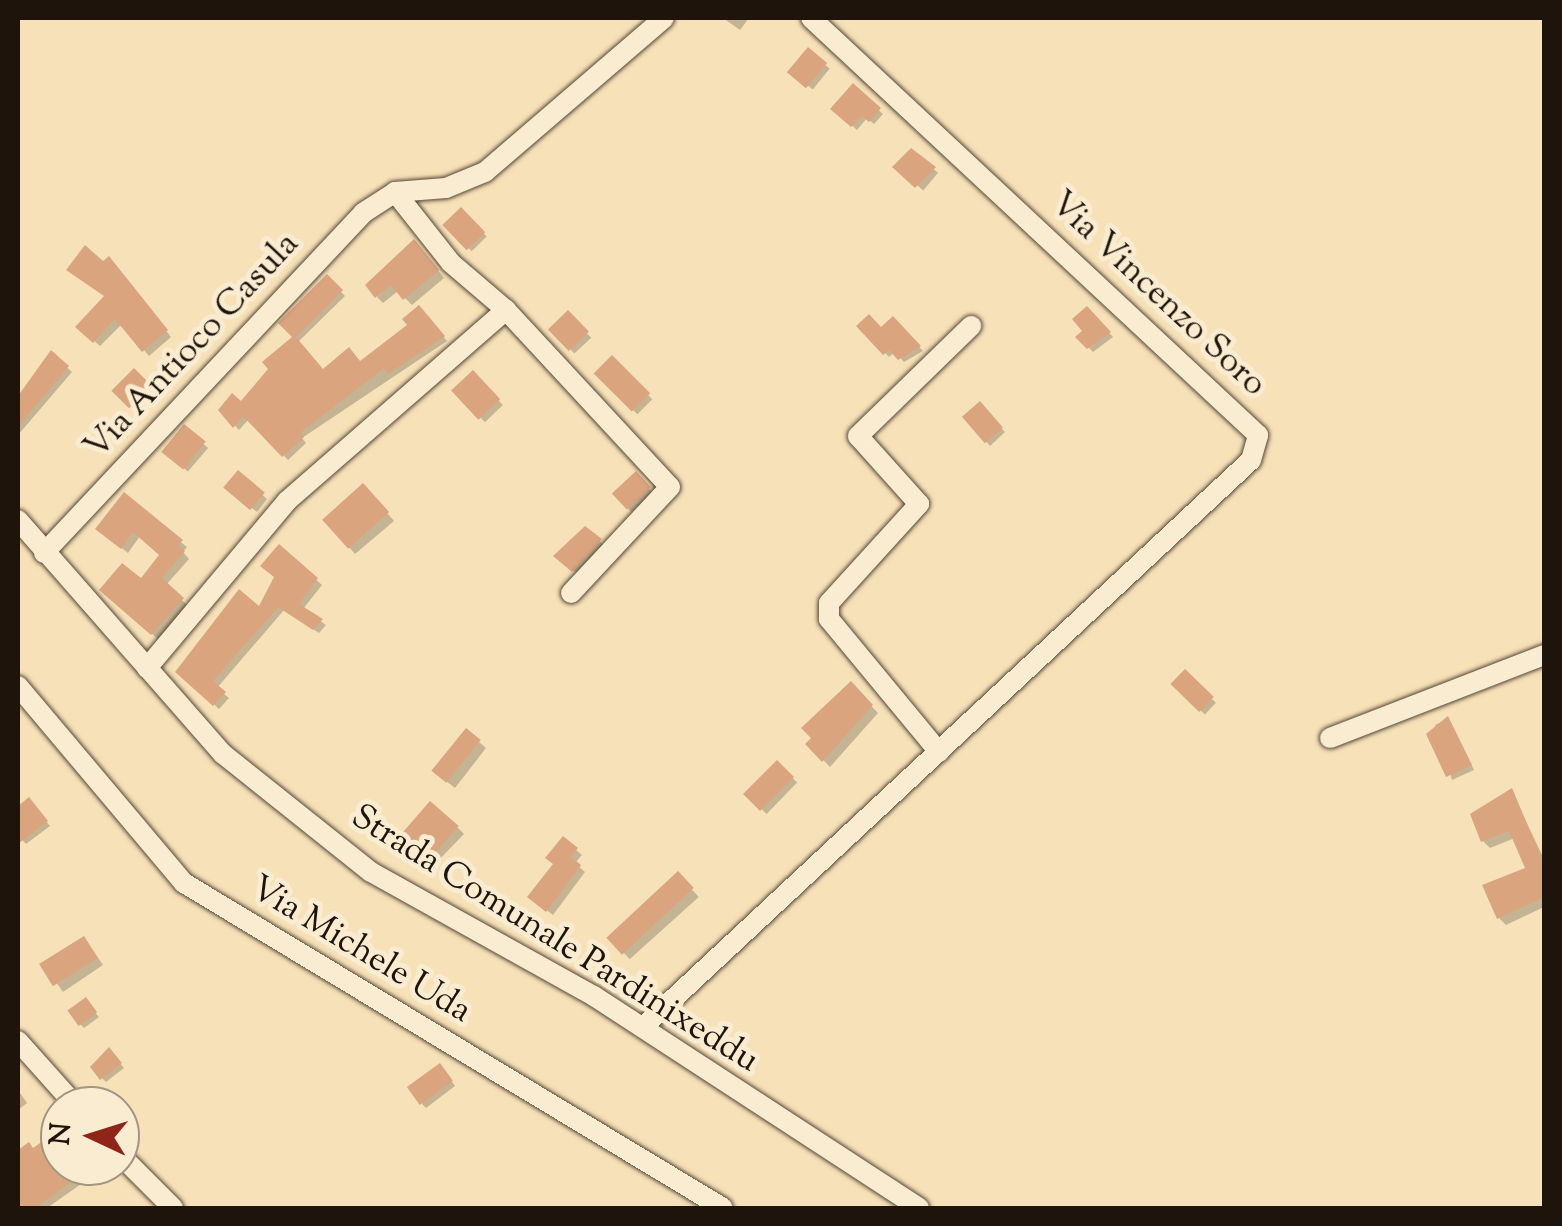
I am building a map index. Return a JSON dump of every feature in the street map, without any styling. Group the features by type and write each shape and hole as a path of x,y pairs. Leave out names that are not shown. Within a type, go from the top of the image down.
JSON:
{"street":[{"path":"396,192 446,188 485,172 664,18"},
{"name":"Via Vincenzo Soro","path":"643,1027 1251,460 1258,434 811,18"},
{"path":"396,192 451,262 506,310 670,488 570,593"},
{"name":"Via Antioco Casula","path":"44,554 363,213 396,192"},
{"path":"147,668 288,501 506,310"},
{"path":"940,752 829,619 830,603 919,504 858,436 972,326"},
{"name":"Strada Comunale Pardinixeddu","path":"18,520 224,754 371,872 643,1027 919,1208"},
{"path":"1330,738 1544,656"},
{"name":"Via Michele Uda","path":"18,686 184,883 723,1208"},
{"path":"18,1041 58,1086"},
{"path":"140,1175 173,1208"}],"building":[{"path":"808,47 827,63 806,88 787,72"},
{"path":"853,83 881,108 869,122 862,116 851,127 830,109"},
{"path":"911,148 936,167 915,188 892,167"},
{"path":"461,207 485,232 467,250 442,225"},
{"path":"414,239 439,270 403,300 391,285 375,298 365,285"},
{"path":"85,245 103,261 109,256 168,330 142,352 115,319 93,343 75,327 104,296 66,270"},
{"path":"327,274 343,290 296,337 323,369 349,347 360,361 407,325 402,319 419,305 445,336 388,374 384,368 300,433 304,437 282,457 243,416 233,428 218,410 232,393 241,401 268,369 262,362 292,337 278,323"},
{"path":"1087,306 1111,332 1087,349 1075,337 1082,331 1072,319"},
{"path":"568,310 589,332 569,351 548,329"},
{"path":"869,314 881,327 893,316 921,346 898,360 889,350 883,355 856,326"},
{"path":"51,350 69,366 18,426 18,396"},
{"path":"612,355 650,393 632,412 594,373"},
{"path":"134,368 152,386 129,408 111,391"},
{"path":"473,370 500,399 478,420 451,390"},
{"path":"980,401 1003,427 985,443 962,417"},
{"path":"184,424 206,442 183,470 161,452"},
{"path":"238,470 265,492 250,510 223,488"},
{"path":"636,471 651,487 627,510 612,494"},
{"path":"363,483 389,512 348,549 322,520"},
{"path":"124,492 183,540 178,545 185,551 162,578 184,598 151,635 99,590 122,563 141,578 159,555 133,532 121,549 95,529"},
{"path":"585,526 602,539 572,572 553,556"},
{"path":"279,544 318,578 299,604 323,619 313,630 278,607 213,681 226,692 213,706 175,672 239,589 259,606 274,577 260,566"},
{"path":"1185,669 1214,697 1199,712 1170,684"},
{"path":"851,681 873,705 822,762 805,744 811,738 801,728"},
{"path":"1448,716 1472,765 1446,777 1426,734"},
{"path":"466,728 481,740 446,783 431,771"},
{"path":"777,760 794,777 760,811 743,794"},
{"path":"1512,788 1544,864 1544,897 1497,919 1482,885 1525,868 1509,831 1481,842 1470,814"},
{"path":"29,797 48,821 18,844 18,806"},
{"path":"430,801 459,826 427,862 399,837"},
{"path":"563,836 578,848 571,857 581,865 546,912 527,897 553,864 545,858"},
{"path":"678,871 694,888 622,955 606,938"},
{"path":"84,936 98,958 53,986 39,964"},
{"path":"86,997 97,1012 79,1026 67,1011"},
{"path":"109,1047 122,1063 100,1080 90,1067"},
{"path":"440,1063 453,1081 420,1105 407,1087"},
{"path":"29,1142 33,1148 40,1143 40,1186 66,1186 35,1208 18,1208 18,1150"}]}
